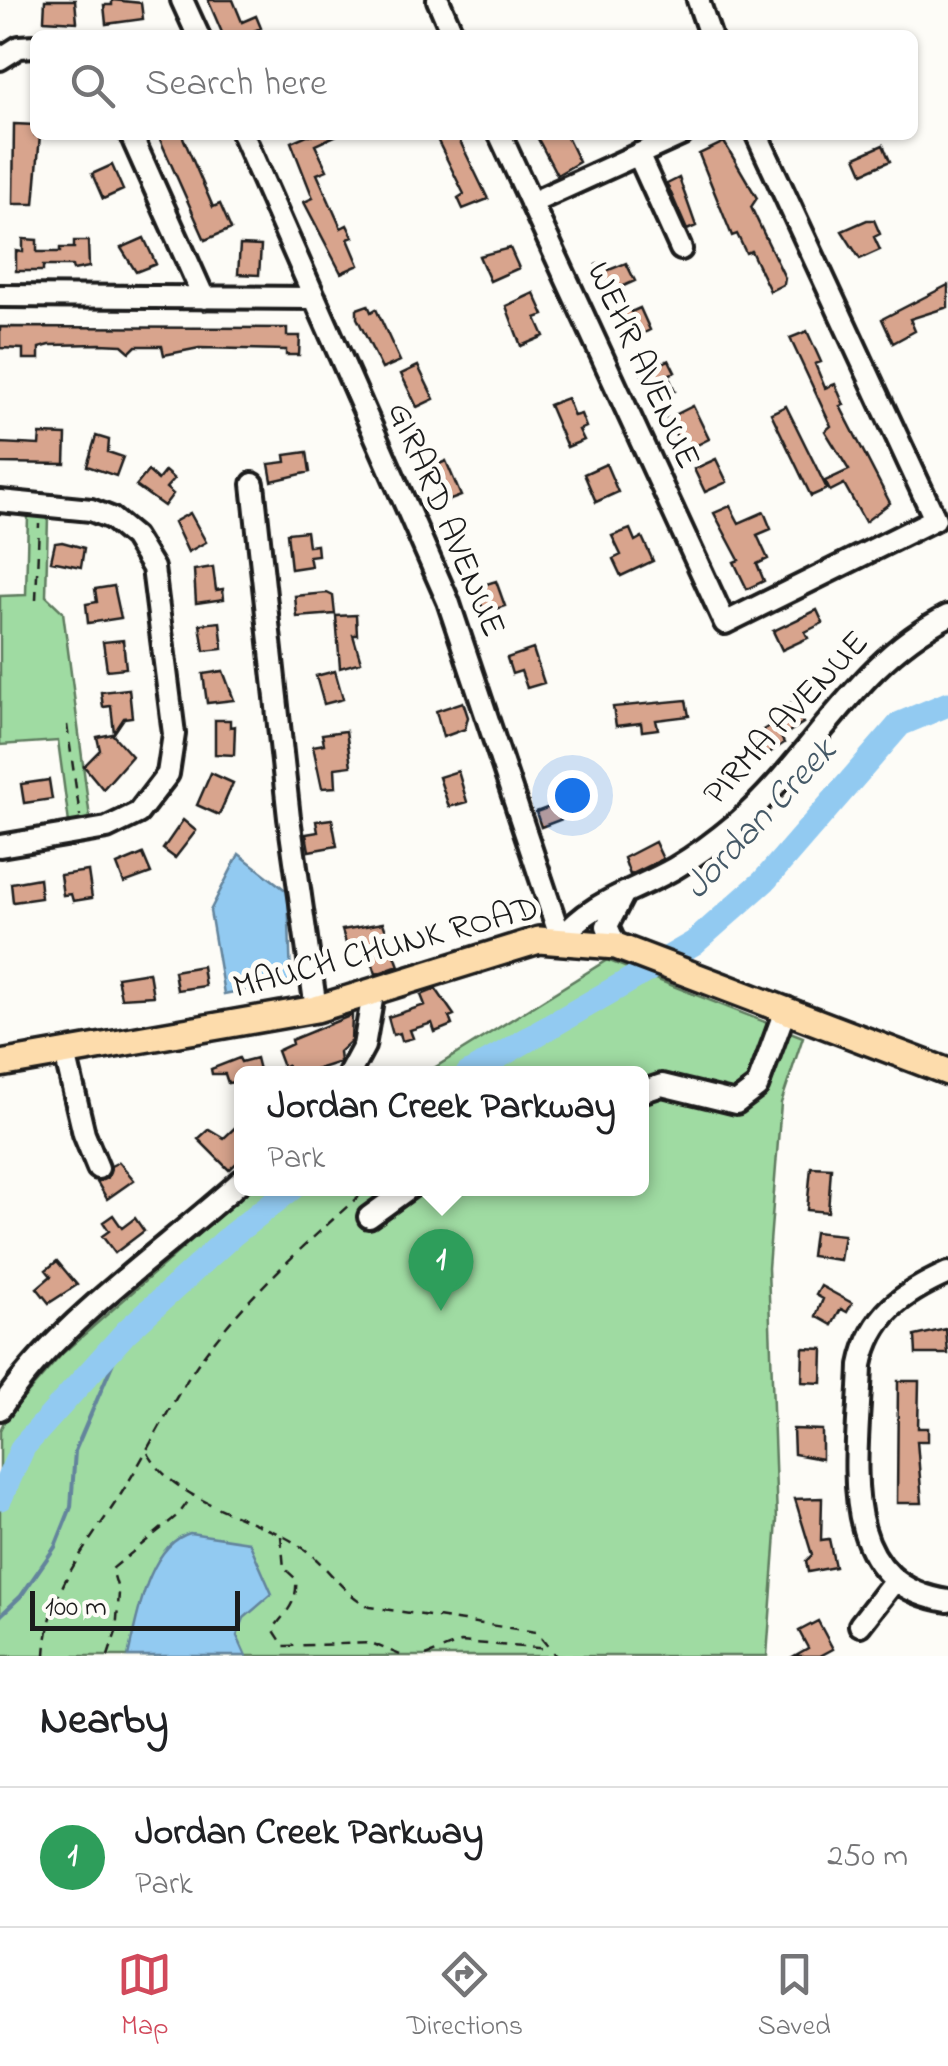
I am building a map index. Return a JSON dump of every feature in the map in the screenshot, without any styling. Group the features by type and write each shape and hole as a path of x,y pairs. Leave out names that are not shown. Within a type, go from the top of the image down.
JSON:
{"main road":[{"name":"MAUCH CHUNK ROAD","path":"0,1064 316,1009 518,945 561,939 616,946 948,1072"}],"street":[{"path":"182,0 190,30"},
{"path":"438,0 451,30"},
{"path":"698,0 708,30"},
{"path":"0,60 19,47 30,46"},
{"path":"133,140 204,298"},
{"name":"GIRARD AVENUE","path":"245,140 448,601 561,939"},
{"name":"WEHR AVENUE","path":"502,140 725,623 935,519 759,140"},
{"path":"531,203 670,140"},
{"path":"638,154 681,249"},
{"path":"0,296 315,298"},
{"path":"254,484 287,799 316,1009"},
{"path":"0,501 91,510 121,524 145,552 156,588 174,734 168,774 138,813 107,828 0,846"},
{"name":"PIRMA AVENUE","path":"561,939 580,916 677,867 738,822 874,671 920,631 948,616"},
{"path":"616,946 607,926 622,897"},
{"path":"353,1066 368,1035 373,994"},
{"path":"649,1089 662,1085 736,1103 757,1087 786,1008"},
{"path":"65,1054 84,1134 98,1168"},
{"path":"0,1409 17,1385 91,1312 234,1187"},
{"path":"369,1217 398,1196"},
{"path":"948,1273 912,1289 881,1316 865,1346 861,1366 859,1516 868,1547 895,1580 930,1598 948,1600"},
{"path":"860,1625 895,1580"}],"path":[{"path":"36,600 40,503"},
{"path":"66,725 82,833"},
{"path":"45,1656 48,1621 61,1582 148,1452 206,1352 318,1233 359,1196"},
{"path":"148,1452 164,1474 194,1494 304,1548 354,1600 370,1607 536,1632 556,1656"},
{"path":"108,1656 116,1632 119,1592 112,1569 179,1514 194,1494"},
{"path":"281,1535 284,1568 296,1579 297,1588 294,1604 273,1630 276,1639 284,1646 371,1643 403,1656"},
{"path":"426,1656 460,1642 550,1649"}],"green space":[{"path":"28,516 48,516 46,596 63,612 90,818 69,823 58,741 0,745 0,596 26,595"},
{"path":"607,960 803,1037 781,1103 768,1268 777,1520 767,1656 0,1656 0,1430 6,1418 63,1353 242,1196 649,1196 649,1066 437,1066"}],"water":[{"path":"239,854 288,892 291,981 224,994 210,911"},
{"path":"190,1533 249,1542 272,1594 244,1618 237,1636 246,1656 128,1656 140,1604 154,1567 176,1540"}],"building":[{"path":"45,0 75,0 77,22 44,20"},
{"path":"112,0 141,3 143,19 106,24 104,5 112,5"},
{"path":"208,0 233,0 242,22 256,16 261,28 256,30 221,30"},
{"path":"14,124 30,125 30,140 40,140 34,204 13,204"},
{"path":"160,140 184,140 213,207 220,204 231,229 205,240"},
{"path":"326,140 315,145 327,170 317,174 341,228 347,225 353,237 348,239 359,265 341,273 304,202 313,198 291,142"},
{"path":"437,140 459,140 488,199 463,209 458,198 464,194"},
{"path":"539,140 568,140 579,162 557,175"},
{"path":"724,142 757,198 751,207 785,278 784,284 770,291 751,251 746,253 737,234 732,236 699,154"},
{"path":"883,145 890,161 863,173 856,157"},
{"path":"112,165 123,190 103,199 92,174"},
{"path":"679,178 696,226 687,230 667,184"},
{"path":"874,220 880,234 874,237 880,250 860,259 842,231"},
{"path":"144,238 156,264 136,272 121,248"},
{"path":"23,239 37,240 37,252 60,252 60,248 74,248 74,241 88,241 89,267 73,270 72,266 43,266 43,271 16,271 16,251 23,252"},
{"path":"240,245 261,246 259,275 238,274"},
{"path":"510,248 519,268 490,281 479,256"},
{"path":"605,261 609,270 626,263 635,281 619,288 631,312 640,308 650,330 630,340 596,265"},
{"path":"948,285 948,307 910,319 915,331 893,343 882,319"},
{"path":"534,293 544,315 536,318 544,336 521,346 506,306"},
{"path":"368,305 371,312 376,309 400,361 382,369 357,318 357,309"},
{"path":"0,327 287,328 287,336 300,336 299,355 286,355 286,350 199,348 164,355 162,346 136,346 130,352 122,345 100,344 50,345 39,348 39,359 23,359 23,349 0,348"},
{"path":"807,331 821,362 815,364 825,388 835,384 844,405 840,406 890,503 865,522 844,484 830,491 825,481 849,470 825,431 831,426 790,338"},
{"path":"660,358 662,363 669,360 675,372 668,375 675,391 658,399 642,375 646,374 643,366"},
{"path":"418,366 434,399 417,407 401,374"},
{"path":"567,398 574,416 581,414 586,427 579,430 584,440 567,447 549,405"},
{"path":"693,406 709,439 685,451 667,419"},
{"path":"786,406 827,489 811,496 771,413"},
{"path":"40,434 66,435 65,464 0,463 0,443 39,445"},
{"path":"96,436 109,440 108,452 123,457 116,476 87,466"},
{"path":"307,452 310,472 272,481 269,464 286,462 285,455"},
{"path":"716,459 727,482 705,492 694,469"},
{"path":"446,461 461,496 448,501 445,495 440,497 430,468"},
{"path":"606,464 618,492 596,502 584,474"},
{"path":"148,471 158,480 165,471 174,479 166,488 173,494 164,506 136,486"},
{"path":"730,506 739,523 764,512 771,529 757,535 768,559 757,564 764,581 747,589 734,562 739,560 714,513"},
{"path":"190,513 206,542 188,552 174,522"},
{"path":"630,529 635,541 642,537 653,561 621,576 613,559 621,555 612,536"},
{"path":"306,531 308,546 317,545 318,555 309,556 311,566 291,569 287,533"},
{"path":"55,543 84,548 81,567 51,561"},
{"path":"213,567 216,590 223,589 224,599 196,603 194,570"},
{"path":"496,581 505,606 484,613 478,594 485,591 483,585"},
{"path":"114,586 121,618 88,623 86,604 97,602 95,589"},
{"path":"295,596 333,596 335,614 297,617"},
{"path":"817,610 823,623 805,632 808,638 782,650 773,631"},
{"path":"356,615 357,635 353,635 361,662 340,668 336,616"},
{"path":"220,622 223,649 204,651 200,624"},
{"path":"123,640 126,668 107,670 103,642"},
{"path":"533,649 544,683 527,688 521,671 512,674 507,658"},
{"path":"223,671 234,700 207,703 203,674"},
{"path":"335,671 343,699 324,704 316,676"},
{"path":"129,689 132,717 124,718 114,733 111,706 103,707 101,692"},
{"path":"686,700 689,716 656,720 658,729 642,731 641,723 616,726 613,707"},
{"path":"463,702 468,717 465,729 443,737 436,711"},
{"path":"790,703 803,723 781,737 784,743 766,755 762,753 755,744 763,739 758,733 784,717 779,710"},
{"path":"215,720 230,720 230,727 235,726 234,755 215,754"},
{"path":"346,731 351,766 335,768 336,787 322,788 313,746 324,744 322,734"},
{"path":"112,734 132,756 103,789 84,766 100,750 97,737"},
{"path":"458,771 467,802 449,807 439,777"},
{"path":"211,773 233,783 219,815 197,805"},
{"path":"49,780 52,799 24,803 21,784"},
{"path":"566,801 570,816 541,827 536,812"},
{"path":"332,819 337,846 309,851 306,834 318,832 316,821"},
{"path":"183,820 196,831 175,858 163,849"},
{"path":"655,842 663,859 630,875 624,858"},
{"path":"143,854 151,873 124,883 117,865"},
{"path":"88,871 92,898 73,901 71,894 63,895 60,875"},
{"path":"39,878 41,898 13,902 11,883"},
{"path":"383,923 399,966 376,974 367,945 348,950 342,930"},
{"path":"202,966 205,986 177,990 174,971"},
{"path":"149,972 153,996 121,998 117,977"},
{"path":"436,989 454,1015 449,1017 452,1025 435,1032 432,1023 410,1030 413,1038 402,1041 400,1033 393,1035 388,1017 425,1005 421,995"},
{"path":"352,1015 351,1041 339,1052 340,1062 327,1066 283,1066 277,1051 292,1044 291,1040"},
{"path":"239,1058 241,1062 256,1058 258,1066 234,1066 234,1082 228,1083 225,1074 212,1074 211,1069"},
{"path":"209,1129 224,1138 234,1129 234,1165 229,1170 198,1139"},
{"path":"119,1162 134,1180 107,1199 97,1182 108,1177 111,1166"},
{"path":"811,1167 831,1168 828,1212 807,1210"},
{"path":"113,1215 122,1228 135,1218 144,1231 115,1253 102,1236 109,1231 103,1222"},
{"path":"814,1232 844,1235 840,1260 811,1256"},
{"path":"57,1261 77,1285 49,1303 37,1288 51,1276 46,1270"},
{"path":"821,1286 852,1303 847,1312 841,1309 832,1325 816,1316 823,1299 816,1295"},
{"path":"946,1329 948,1354 916,1354 915,1336"},
{"path":"803,1348 823,1349 822,1383 802,1382"},
{"path":"898,1381 919,1381 918,1428 928,1428 928,1441 917,1441 922,1503 897,1503"},
{"path":"793,1429 822,1430 822,1459 794,1454"},
{"path":"822,1498 821,1540 829,1539 835,1567 808,1572 806,1561 812,1555 795,1499"},
{"path":"818,1621 833,1649 820,1656 794,1656 808,1648 799,1631"}],"waterway":[{"name":"Jordan Creek","path":"482,1066 694,943 764,881 900,724 948,704"},
{"name":"Jordan Creek","path":"0,1498 23,1447 126,1332 232,1235 282,1196"},
{"path":"0,1616 21,1596 55,1547 71,1507 75,1451 126,1332"}],"place":[{"name":"Jordan Creek Parkway","path":"441,1311"}]}
